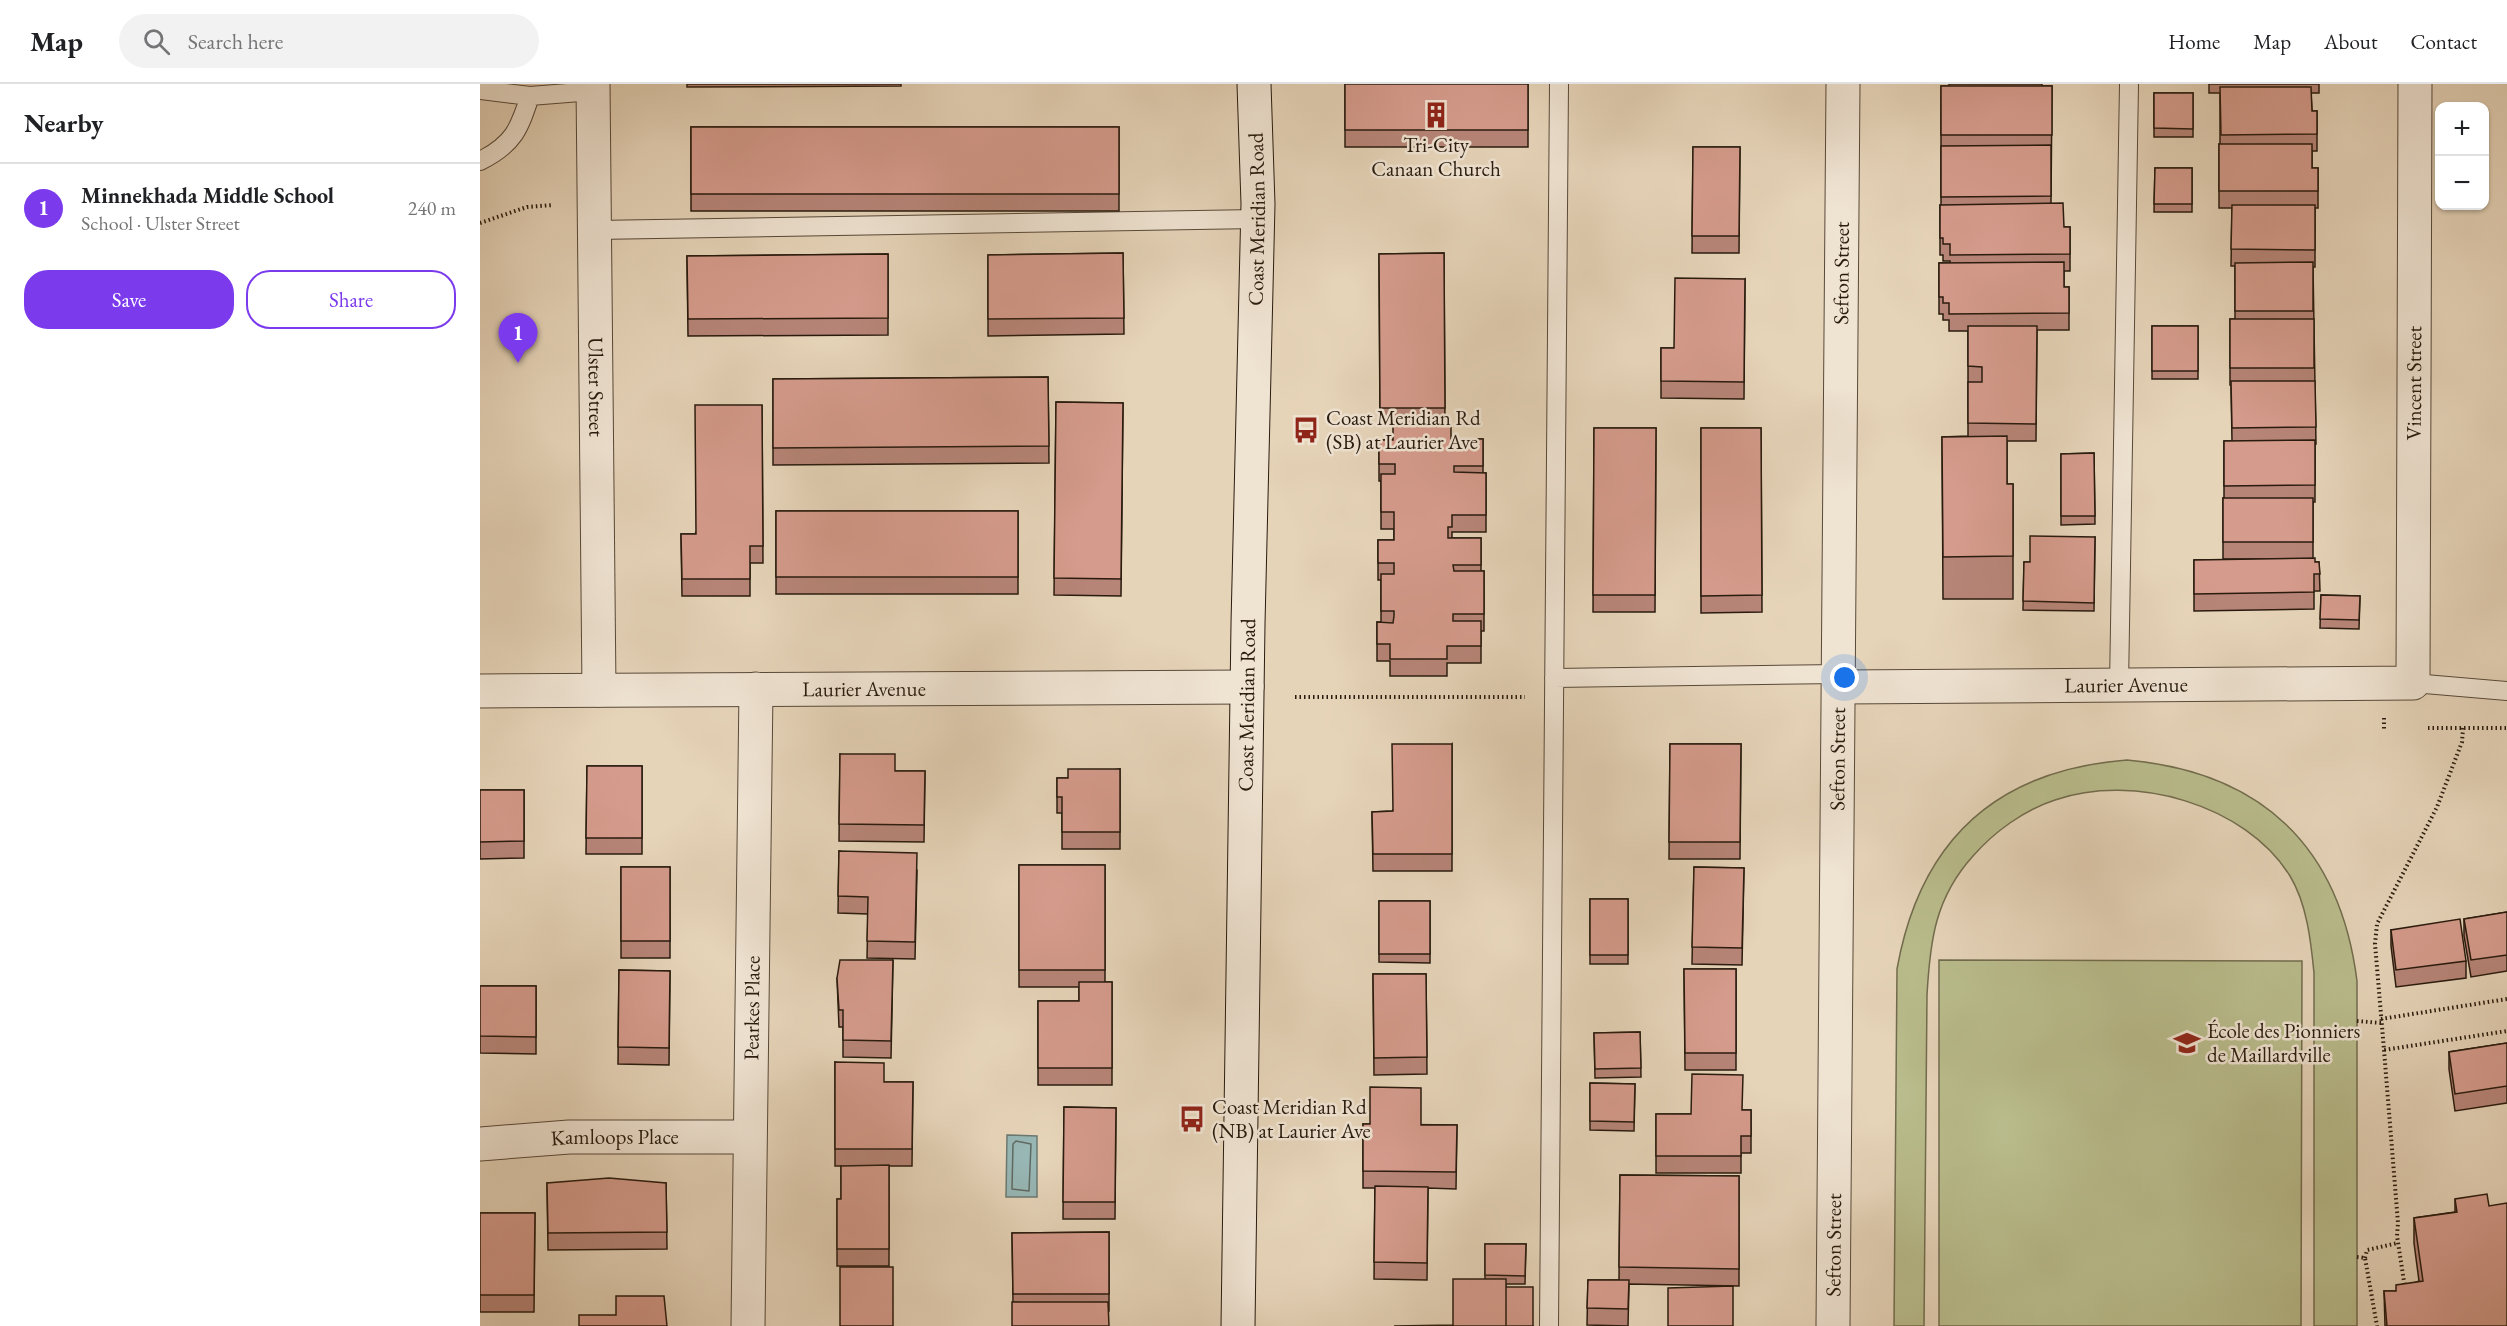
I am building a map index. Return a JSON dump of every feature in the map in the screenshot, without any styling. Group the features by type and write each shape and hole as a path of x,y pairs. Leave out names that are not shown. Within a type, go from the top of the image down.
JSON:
{"street":[{"name":"Coast Meridian Road","path":"1238,1326 1247,687 1257,219 1254,84"},
{"name":"Sefton Street","path":"1833,1326 1844,84"},
{"name":"Vincent Street","path":"2413,683 2415,84"},
{"name":"Ulster Street","path":"593,88 599,690"},
{"name":"Laurier Avenue","path":"1840,681 2119,686 2413,683"},
{"name":"Laurier Avenue","path":"480,691 1247,687"},
{"name":"Pearkes Place","path":"748,1326 756,689"},
{"name":"Kamloops Place","path":"480,1144 569,1137 749,1137"}],"lane":[{"path":"1549,1326 1552,697 1559,84"},
{"path":"2119,686 2129,84"},
{"path":"480,90 530,96 593,88"},
{"path":"480,161 492,155 518,132 530,96"},
{"path":"595,231 1257,219"},
{"path":"1554,678 1840,681"},
{"path":"2413,683 2507,691"}],"path":[{"path":"480,223 526,207 553,205"},
{"path":"1295,697 1552,697"},
{"path":"2428,728 2507,728"},
{"path":"2406,1297 2398,1243 2375,944 2377,924 2437,807 2462,742 2463,728"},
{"path":"2357,1021 2381,1021 2507,999"},
{"path":"2384,1050 2507,1031"},
{"path":"2377,1326 2365,1258 2367,1250 2398,1243"},
{"path":"2357,1257 2365,1258"}],"green space":[{"path":"2127,760 2175,767 2218,781 2255,800 2286,825 2312,855 2333,892 2348,934 2357,981 2357,1326 2314,1326 2314,973 2307,923 2296,887 2270,851 2245,830 2217,813 2185,801 2152,793 2119,790 2086,793 2055,800 2021,816 2000,830 1973,856 1950,888 1943,904 1933,938 1927,995 1924,1326 1894,1326 1897,969 1908,923 1924,883 1946,849 1972,820 2003,797 2039,779 2081,767"},
{"path":"1939,960 2302,961 2301,1326 1939,1326"}],"water":[{"path":"1007,1135 1037,1136 1037,1197 1006,1197"}],"building":[{"name":"Tri-City Canaan Church","path":"1345,84 1528,84 1528,130 1345,130"},
{"path":"1941,86 2052,86 2052,135 1941,135"},
{"path":"2220,87 2311,87 2312,111 2317,111 2317,134 2221,135"},
{"path":"2154,93 2193,93 2193,129 2154,128"},
{"path":"691,127 1119,127 1119,194 691,194"},
{"path":"2219,144 2312,144 2312,168 2318,168 2318,191 2219,191"},
{"path":"2051,145 2051,196 1941,197 1941,146"},
{"path":"1693,147 1740,147 1739,236 1692,236"},
{"path":"2155,168 2192,168 2192,204 2154,204"},
{"path":"2063,203 2064,227 2070,227 2070,254 1950,255 1950,244 1943,244 1943,238 1940,238 1940,205"},
{"path":"2232,205 2315,205 2315,250 2231,249"},
{"path":"1123,253 1124,318 988,319 988,255"},
{"path":"1444,253 1445,408 1380,408 1379,254"},
{"path":"888,254 888,318 688,319 687,256"},
{"path":"2064,262 2064,287 2069,287 2069,313 1949,314 1949,303 1943,303 1943,297 1939,297 1939,263"},
{"path":"2313,262 2313,311 2235,311 2235,263"},
{"path":"1675,278 1745,279 1744,382 1661,381 1661,348 1674,348"},
{"path":"2230,319 2314,319 2314,368 2230,368"},
{"path":"1968,326 2037,326 2036,424 1968,423 1968,382 1982,382 1982,367 1968,366"},
{"path":"2152,326 2198,326 2198,371 2152,371"},
{"path":"1048,377 1049,446 773,448 773,379"},
{"path":"2231,381 2315,381 2316,427 2232,428"},
{"path":"1056,402 1123,403 1121,579 1054,578"},
{"path":"695,405 762,405 763,546 750,546 750,579 682,579 681,534 696,534"},
{"path":"1393,425 1451,426 1451,439 1483,439 1483,466 1454,466 1454,472 1486,473 1486,515 1452,515 1452,527 1448,527 1448,538 1481,538 1481,565 1453,565 1454,571 1484,571 1484,614 1453,614 1453,621 1481,621 1481,646 1447,646 1447,659 1390,659 1390,644 1377,644 1377,622 1393,623 1394,616 1394,611 1381,611 1381,574 1394,574 1394,563 1378,563 1378,540 1394,540 1394,512 1381,512 1381,474 1395,474 1395,464 1379,464 1379,440 1393,440"},
{"path":"1594,428 1656,428 1655,595 1593,595"},
{"path":"1701,428 1761,428 1762,595 1701,596"},
{"path":"2007,436 2007,484 2013,484 2013,556 1943,557 1942,437"},
{"path":"2315,440 2315,485 2224,486 2224,441"},
{"path":"2094,453 2095,516 2061,516 2061,454"},
{"path":"2223,498 2313,498 2313,542 2223,542"},
{"path":"776,511 1018,511 1018,577 776,577"},
{"path":"2030,536 2095,537 2094,603 2023,601 2024,562 2030,562"},
{"path":"2315,558 2315,562 2319,562 2320,574 2314,574 2314,592 2194,594 2194,560"},
{"path":"2321,595 2360,596 2359,620 2320,619"},
{"path":"1392,744 1452,744 1452,854 1373,854 1372,812 1393,811"},
{"path":"1670,744 1741,744 1740,842 1669,842"},
{"path":"840,754 895,754 895,771 925,771 924,825 839,824"},
{"path":"587,766 642,766 642,838 586,838"},
{"path":"1068,769 1120,769 1120,832 1062,832 1062,797 1057,797 1057,778 1068,778"},
{"path":"480,790 524,790 524,841 480,842"},
{"path":"839,851 917,853 915,942 867,941 868,897 838,896"},
{"path":"1019,865 1105,865 1105,970 1019,970"},
{"path":"621,867 670,867 670,941 621,941"},
{"path":"1694,867 1744,868 1742,948 1692,947"},
{"path":"1590,899 1628,899 1628,955 1590,955"},
{"path":"1379,901 1430,901 1430,954 1379,954"},
{"path":"2507,912 2507,955 2471,960 2464,919"},
{"path":"2460,919 2466,961 2396,970 2391,930"},
{"path":"840,960 893,960 891,1041 843,1040 843,1010 839,1010 837,978"},
{"path":"1684,969 1736,969 1736,1053 1685,1053"},
{"path":"619,970 670,971 669,1048 618,1047"},
{"path":"1373,974 1426,974 1427,1057 1374,1058"},
{"path":"1079,982 1112,982 1112,1068 1038,1068 1038,1001 1079,1001"},
{"path":"480,986 536,986 536,1037 480,1036"},
{"path":"1640,1032 1641,1068 1595,1069 1594,1033"},
{"path":"2507,1043 2507,1086 2455,1094 2449,1052"},
{"path":"835,1062 884,1063 884,1082 913,1082 912,1149 835,1149"},
{"path":"1692,1074 1743,1075 1742,1110 1751,1110 1751,1136 1741,1136 1741,1156 1656,1156 1656,1114 1691,1114"},
{"path":"1590,1083 1635,1084 1634,1122 1590,1121"},
{"path":"1370,1087 1421,1088 1421,1125 1457,1125 1456,1172 1363,1171 1363,1124 1370,1124"},
{"path":"1064,1107 1116,1108 1115,1202 1063,1202"},
{"path":"889,1165 889,1249 837,1249 837,1199 841,1199 841,1166"},
{"path":"1620,1175 1739,1176 1739,1269 1619,1267"},
{"path":"609,1178 666,1183 667,1232 548,1233 547,1183"},
{"path":"1375,1186 1428,1187 1427,1263 1374,1262"},
{"path":"2487,1194 2489,1206 2507,1203 2507,1326 2387,1326 2384,1291 2396,1291 2396,1285 2423,1281 2414,1218 2457,1212 2455,1199"},
{"path":"480,1213 535,1213 534,1295 480,1295"},
{"path":"1109,1232 1109,1294 1013,1294 1012,1233"},
{"path":"1485,1244 1526,1244 1525,1276 1485,1275"},
{"path":"840,1267 893,1267 893,1326 840,1326"},
{"path":"1453,1279 1506,1279 1506,1326 1394,1326 1453,1325"},
{"path":"1588,1280 1629,1280 1628,1309 1587,1308"},
{"path":"1733,1286 1733,1326 1668,1326 1668,1288"},
{"path":"1506,1287 1533,1287 1533,1326 1506,1326"},
{"path":"616,1296 664,1296 667,1326 579,1326 579,1315 616,1315"},
{"path":"1012,1302 1108,1302 1109,1326 1012,1326"}],"place":[{"name":"Tri-City Canaan Church","path":"1436,115"},
{"name":"Minnekhada Middle School","path":"518,363"},
{"name":"Coast Meridian Rd (SB) at Laurier Ave","path":"1306,430"},
{"name":"École des Pionniers de Maillardville","path":"2187,1043"},
{"name":"Coast Meridian Rd (NB) at Laurier Ave","path":"1192,1119"}]}
